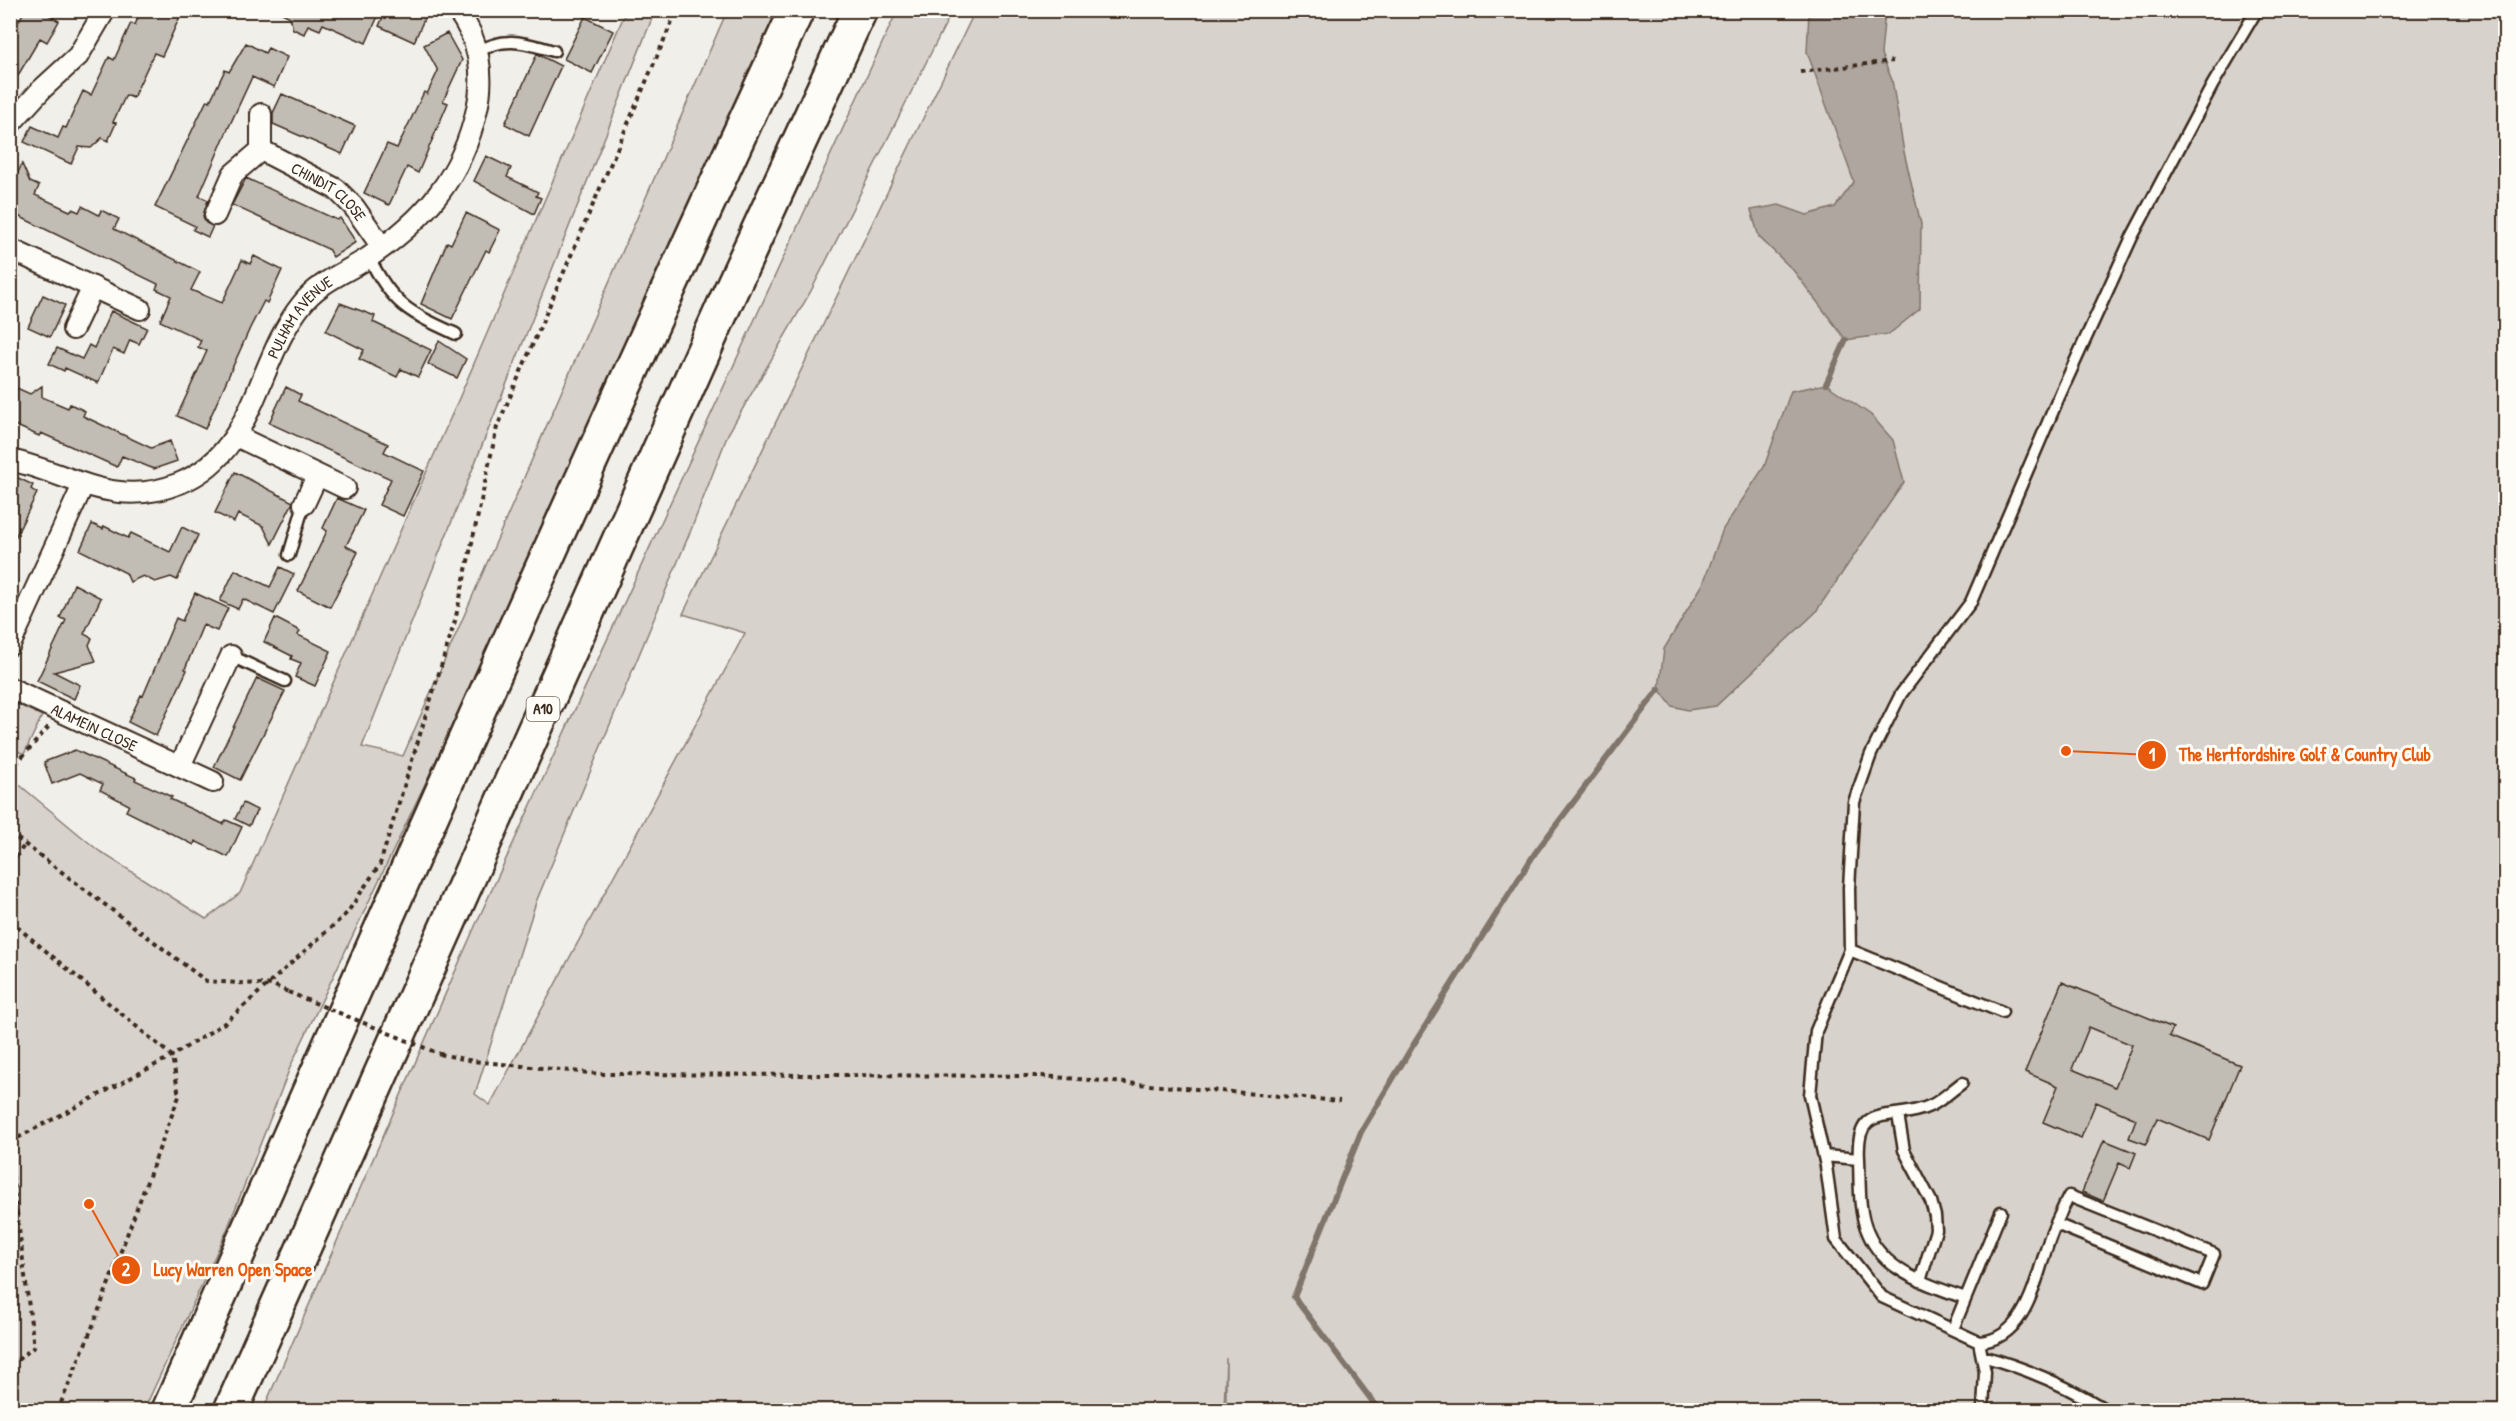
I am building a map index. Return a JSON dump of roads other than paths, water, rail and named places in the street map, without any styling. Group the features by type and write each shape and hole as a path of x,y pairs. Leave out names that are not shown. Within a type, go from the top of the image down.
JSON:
{"highway":[{"path":"169,1410 426,827 663,299 797,10"},
{"name":"A10","path":"231,1410 721,312 860,10"}],"street":[{"path":"10,124 42,89 78,56 105,10"},
{"name":"PULHAM AVENUE","path":"10,460 40,468 83,486 128,495 147,494 168,488 183,482 212,464 236,436 284,332 300,306 324,284 375,252 428,209 441,194 462,157 480,98 478,52 473,36 457,10"},
{"path":"215,215 233,174 261,150 261,114"},
{"name":"CHINDIT CLOSE","path":"261,150 336,189 354,207 375,252"},
{"path":"10,249 140,309"},
{"path":"73,329 93,287"},
{"path":"236,436 345,488"},
{"path":"304,504 317,476"},
{"path":"10,645 83,486"},
{"path":"180,766 231,656"},
{"name":"ALAMEIN CLOSE","path":"10,688 213,782"}],"lane":[{"path":"2056,1224 2202,1284 2214,1254 2069,1196 2056,1224 2032,1294 2008,1332 1994,1341 1980,1342 1882,1297 1836,1239 1824,1156 1810,1095 1816,1031 1850,950 1849,888 1854,802 1871,754 1901,694 1971,602 2058,399 2132,237 2213,84 2257,10"},
{"path":"478,52 490,44 517,40 554,51"},
{"path":"375,252 384,285 402,306 456,334"},
{"path":"289,555 304,504"},
{"path":"231,656 285,681"},
{"path":"1850,950 2002,1012"},
{"path":"1962,1083 1932,1105 1898,1115 1878,1115 1863,1124 1857,1139 1861,1200 1868,1233 1886,1258 1920,1281 1965,1298"},
{"path":"1898,1115 1904,1150 1931,1201 1935,1216 1936,1230 1920,1281"},
{"path":"1824,1156 1859,1159"},
{"path":"1953,1329 2001,1212"},
{"path":"1980,1342 1985,1372 1983,1410"},
{"path":"1982,1356 2021,1366 2106,1410"}],"waterway":[{"path":"1826,384 1846,340"},
{"path":"1379,1410 1294,1297 1361,1132 1412,1047 1535,853 1659,689"}],"place":[{"name":"The Hertfordshire Golf & Country Club","path":"2066,751"},
{"name":"Lucy Warren Open Space","path":"89,1204"}]}
